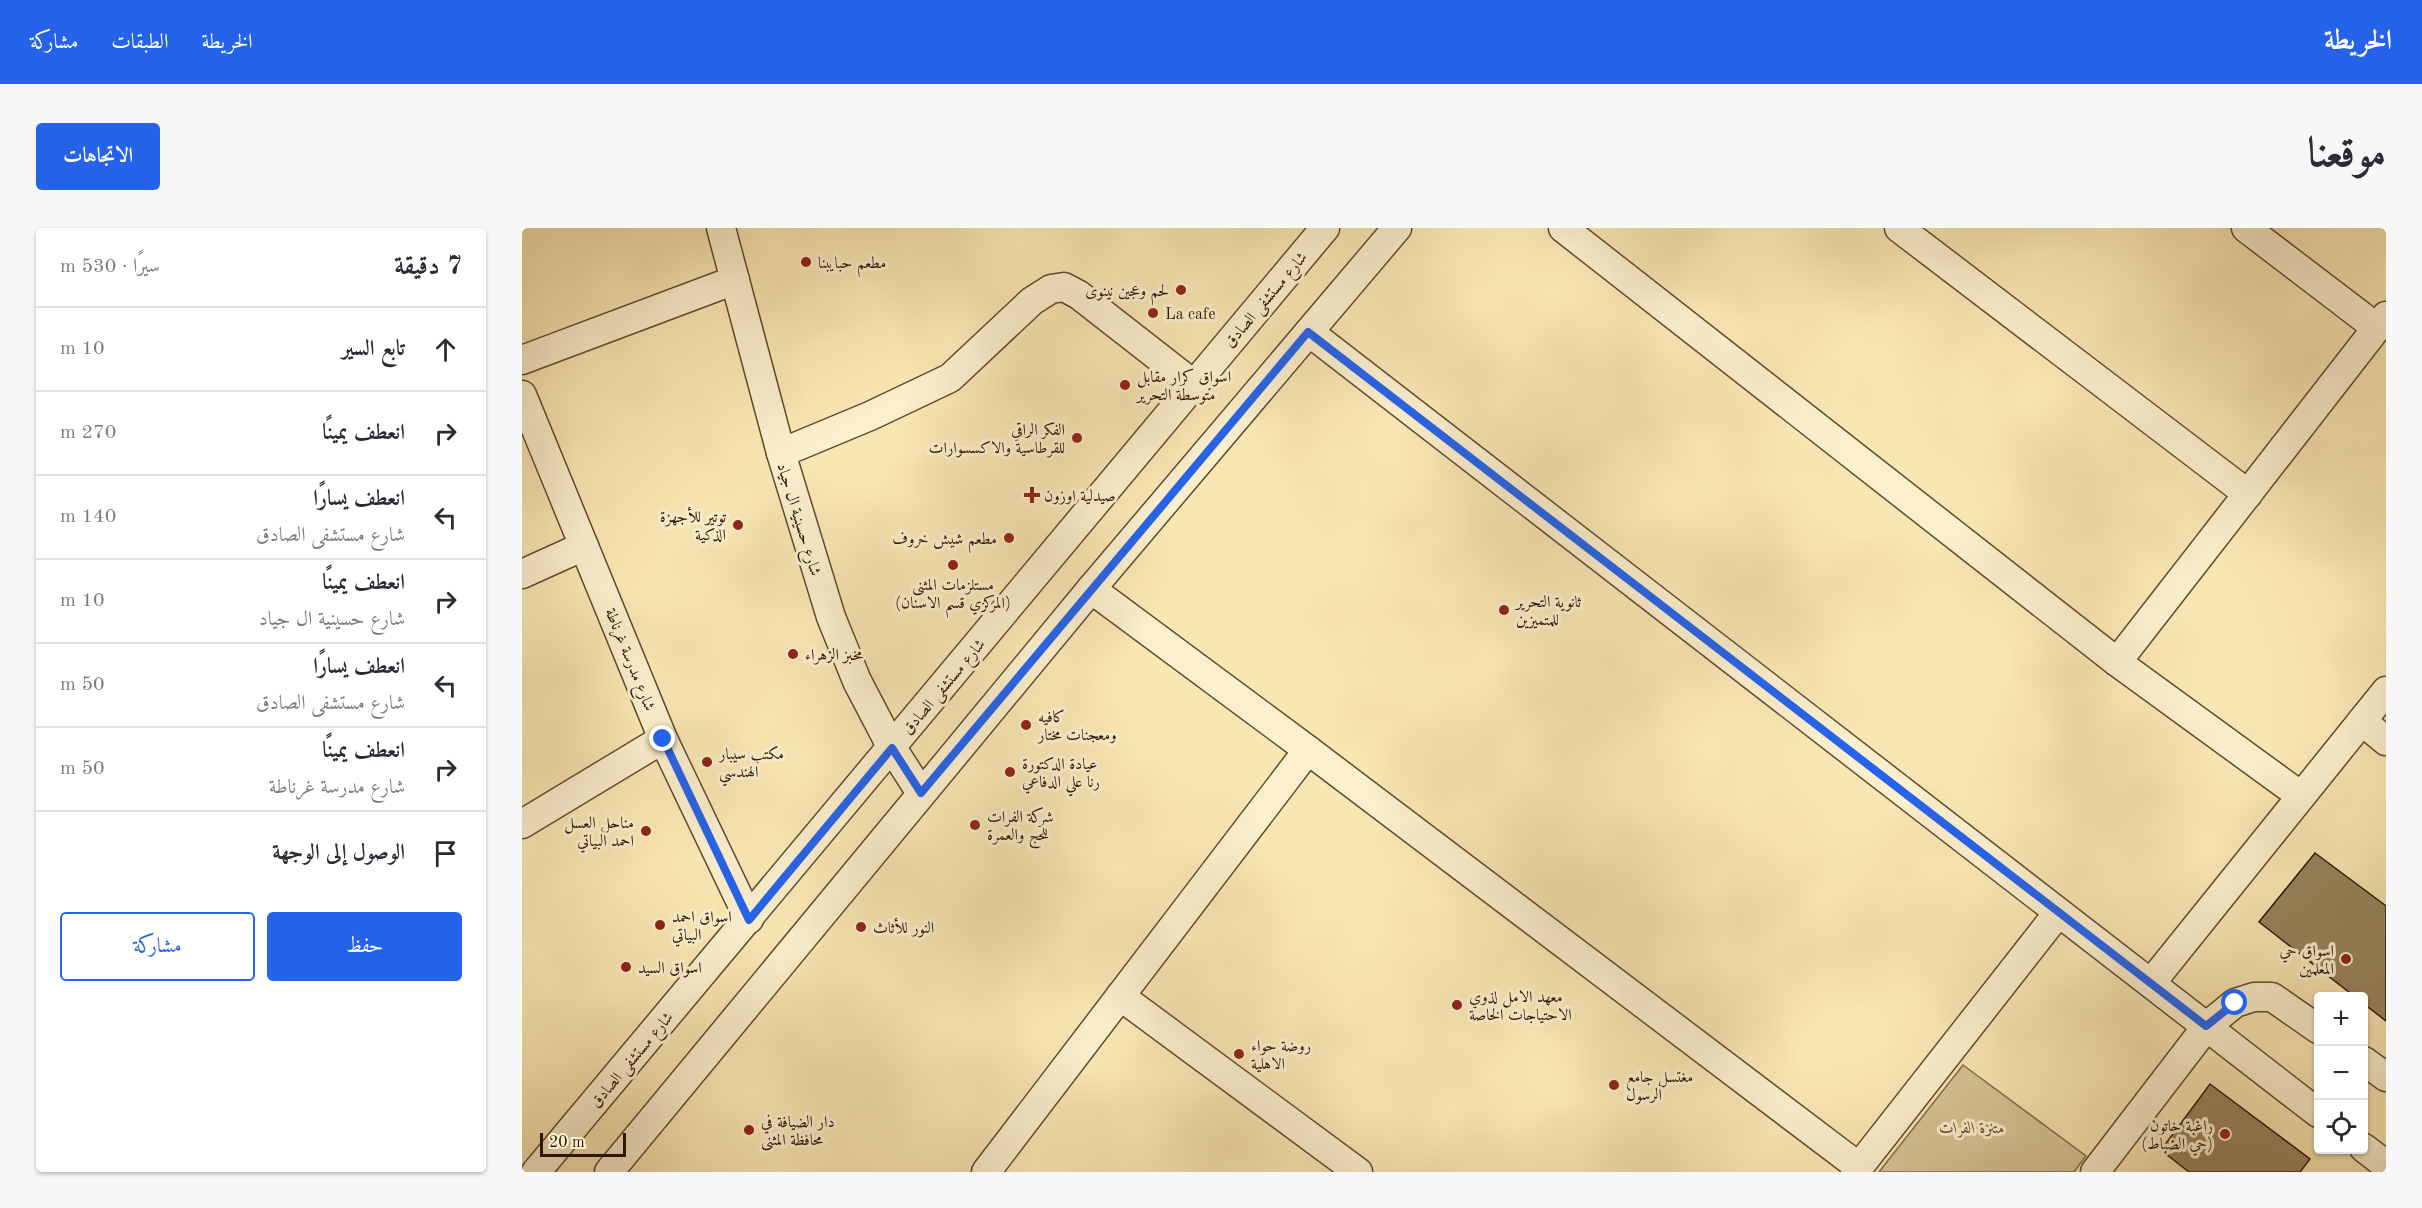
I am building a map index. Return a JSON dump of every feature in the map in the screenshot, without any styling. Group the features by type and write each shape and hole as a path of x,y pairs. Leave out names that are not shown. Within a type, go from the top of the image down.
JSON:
{"street":[{"name":"شارع حسينية ال جياد","path":"722,228 780,453 831,617 857,681 892,748 921,793"},
{"name":"شارع مستشفى الصادق","path":"536,1172 749,920 1325,228"},
{"path":"609,1172 1091,589 1398,228"},
{"path":"1563,228 2118,662 2301,796"},
{"path":"1899,228 2248,494"},
{"path":"2118,662 2381,322 2246,228"},
{"path":"522,360 735,280"},
{"path":"780,453 870,416 950,378 1032,301 1051,289 1064,288 1079,295 1193,384"},
{"path":"1308,332 2314,1109"},
{"name":"شارع مدرسة غرناطة","path":"522,395 663,739 749,920"},
{"path":"522,574 584,546"},
{"path":"1091,589 1308,750 1857,1169 2058,913"},
{"path":"2151,983 2386,691"},
{"path":"2362,721 2386,741"},
{"path":"522,825 663,739"},
{"path":"986,1172 1308,750"},
{"path":"1120,996 1358,1172"},
{"path":"2096,1172 2206,1026 2235,1003 2254,997 2272,996 2314,1025"},
{"path":"2368,1064 2386,1077"},
{"path":"2368,1151 2386,1165"}],"green space":[{"name":"متنزة الفرات","path":"1963,1065 2086,1156 2074,1172 1879,1172"}],"building":[{"name":"اسواق حي المعلمين","path":"2315,853 2386,906 2386,1021 2368,1007 2368,992 2349,992 2259,922"},
{"name":"راغبة خاتون (حي الضباط)","path":"2210,1084 2310,1159 2300,1172 2189,1172 2161,1150"}],"place":[{"name":"مطعم حبايبنا","path":"806,262"},
{"name":"لحم وعجين نينوى","path":"1181,290"},
{"name":"La cafe","path":"1153,313"},
{"name":"اسواق كرار مقابل متوسطة التحرير","path":"1125,385"},
{"name":"الفكر الراقي للقرطاسية والاكسسوارات","path":"1077,438"},
{"name":"صيدلية اوزون","path":"1032,495"},
{"name":"توتير للأجهزة الذكية","path":"738,525"},
{"name":"مطعم شيش خروف","path":"1009,538"},
{"name":"مستلزمات المثنى (المركزي قسم الاسنان)","path":"953,565"},
{"name":"ثانوية التحرير للمتميزين","path":"1504,610"},
{"name":"مخبز الزهراء","path":"793,654"},
{"name":"كافيه ومعجنات مختار","path":"1026,725"},
{"name":"مكتب سيبار الهندسي","path":"707,762"},
{"name":"عيادة الدكتورة رنا علي الدفاعي","path":"1010,772"},
{"name":"شركة الفرات للحج والعمرة","path":"975,825"},
{"name":"مناحل العسل احمد البياتي","path":"646,831"},
{"name":"اسواق احمد البياتي","path":"660,925"},
{"name":"النور للأثاث","path":"861,927"},
{"name":"اسواق حي المعلمين","path":"2346,959"},
{"name":"اسواق السيد","path":"626,967"},
{"name":"معهد الامل لذوي الاحتياجات الخاصة","path":"1457,1005"},
{"name":"روضة حواء الاهلية","path":"1239,1054"},
{"name":"مغتسل جامع الرسول","path":"1614,1085"},
{"name":"دار الضيافة في محافظة المثنى","path":"749,1130"},
{"name":"راغبة خاتون (حي الضباط)","path":"2225,1134"}],"route":[{"path":"663,739 749,920 892,748 921,793 1308,332 2206,1026 2235,1003"}]}
